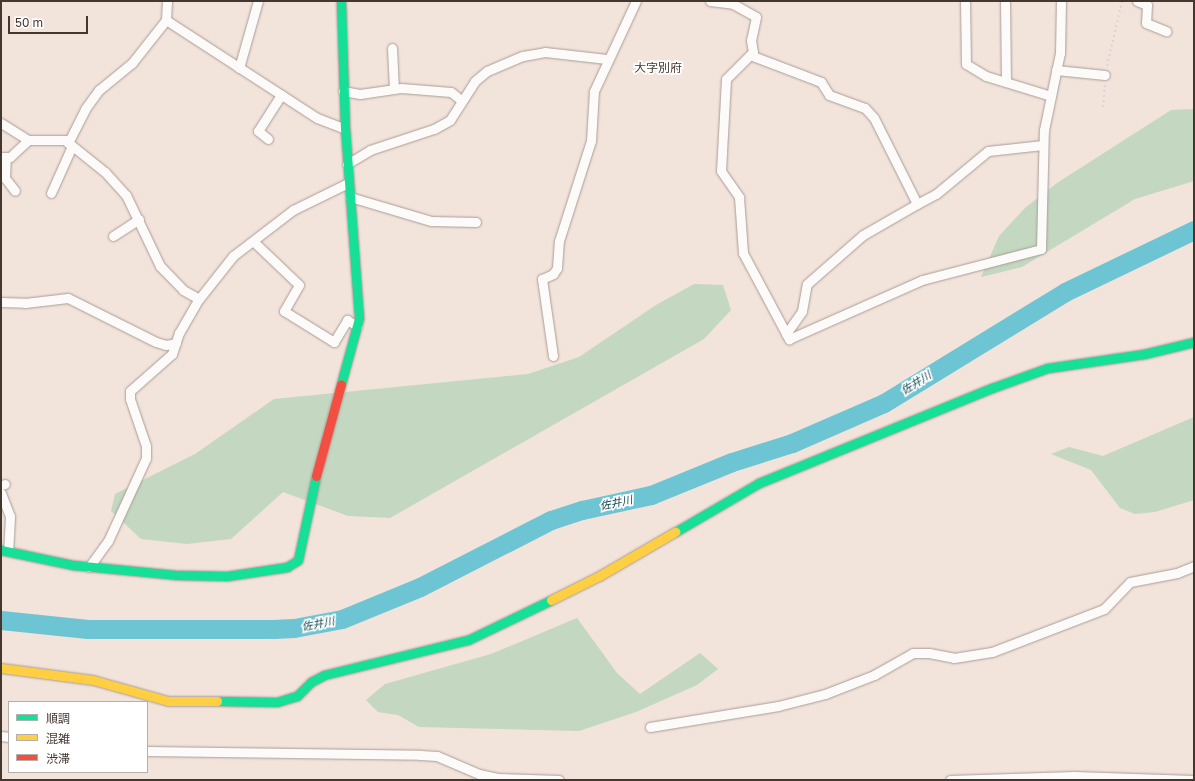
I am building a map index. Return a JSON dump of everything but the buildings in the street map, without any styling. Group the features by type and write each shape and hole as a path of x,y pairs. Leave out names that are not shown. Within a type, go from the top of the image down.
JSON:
{"street":[{"path":"51,193 85,109 99,90 132,63 166,20 168,1"},
{"path":"239,68 258,1"},
{"path":"2,487 10,516 4,551 89,567 176,575 227,576 287,567 295,563 300,555 321,453 358,326 358,296 345,129 340,1"},
{"path":"553,356 542,278 553,274 557,268 559,241 591,141 594,91 607,59 636,1"},
{"path":"710,1 732,4 756,17 751,40 753,52 726,79 722,171 739,197 743,253 789,339 922,280 1042,249 1043,145 1056,70 1061,1"},
{"path":"965,1 966,64 1006,82 1051,96"},
{"path":"1005,1 1006,82"},
{"path":"1137,1 1147,5 1146,23 1166,31"},
{"path":"166,20 317,118 345,129"},
{"path":"392,48 394,89"},
{"path":"347,164 370,150 434,129 450,120 462,101 487,71 523,56 546,52 607,59"},
{"path":"750,54 821,82 829,95 865,108 874,118 917,204"},
{"path":"1056,70 1105,75"},
{"path":"343,91 360,94 394,89 451,92 462,101"},
{"path":"268,139 258,131 281,95"},
{"path":"1,123 28,140 65,140 105,172 126,196 139,220 160,266 184,290 199,299"},
{"path":"15,191 5,178 4,157 28,140"},
{"path":"786,334 802,311 807,284 863,235 936,194 988,151 1043,145"},
{"path":"89,567 108,541 146,458 146,446 130,399 130,391 166,362 199,299 234,256 254,242 293,210 348,183"},
{"path":"350,197 431,221 476,222"},
{"path":"113,236 139,220"},
{"path":"254,242 299,285 284,311 334,342 347,320 358,326"},
{"path":"1,302 25,303 68,298 156,342 166,345 176,343"},
{"path":"1,668 93,680 168,702 277,702 297,696 311,682 324,676 468,640 601,575 759,483 992,388 1048,368 1144,354 1194,342"},
{"path":"650,727 778,706 825,694 874,675 913,653 929,653 954,658 992,652 1104,609 1130,582 1177,573 1194,566"},
{"path":"148,751 425,755 498,778 559,780"},
{"path":"950,780 1074,776 1194,780"}],"path":[{"path":"1103,107 1105,75 1111,37 1122,1"}],"green space":[{"path":"1194,109 1194,181 1135,199 1022,267 981,277 999,236 1026,207 1057,183 1171,110"},
{"path":"694,284 723,285 731,310 704,339 390,518 348,516 283,492 231,539 187,544 141,539 111,511 115,494 195,454 274,399 528,374 579,357 656,305"},
{"path":"1194,417 1194,500 1155,512 1135,514 1120,508 1091,470 1051,454 1069,447 1103,456"},
{"path":"577,618 617,673 640,694 700,653 718,669 697,685 636,712 579,731 419,727 398,715 378,712 366,700 385,684 491,654"}],"waterway":[{"name":"佐井川","path":"1,620 88,629 273,629 294,628 342,619 420,587 551,520 582,510 651,495 732,462 792,443 884,403 1065,292 1194,230"}],"traffic: fast":[{"path":"341,1 345,129 359,318 341,384"},
{"path":"675,532 759,483 992,388 1048,368 1144,354 1194,342"},
{"path":"1,550 73,565 176,575 227,576 287,567 298,560 316,476"},
{"path":"217,701 277,702 297,696 311,682 324,675 468,640 551,600"}],"traffic: slow":[{"path":"551,600 601,575 675,532"},
{"path":"1,668 93,680 168,701 217,701"}],"traffic: jam":[{"path":"316,476 341,384"}],"district":[{"name":"大字別府","path":"658,68"}]}
